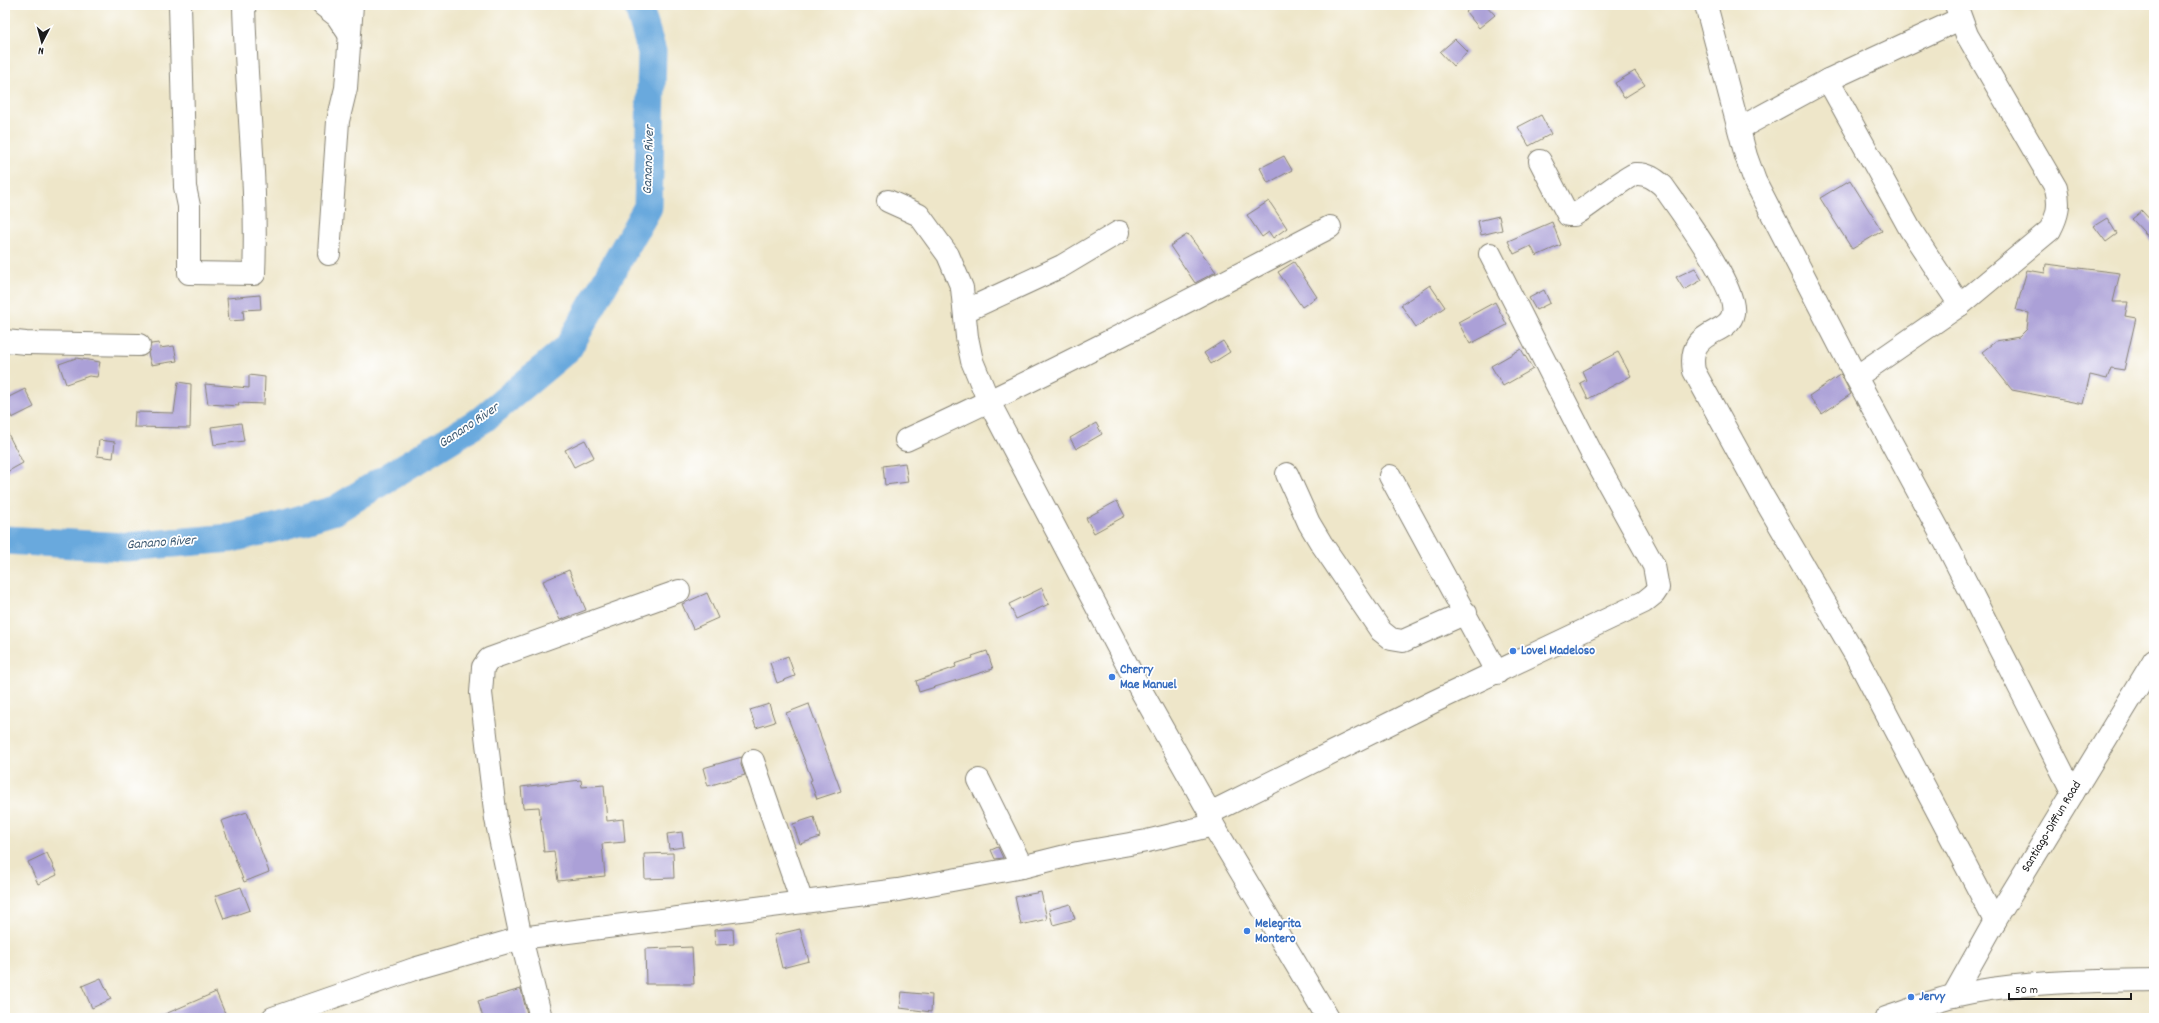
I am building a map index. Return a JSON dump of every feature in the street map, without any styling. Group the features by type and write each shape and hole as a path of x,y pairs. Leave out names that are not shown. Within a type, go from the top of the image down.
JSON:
{"street":[{"path":"180,5 185,187 189,206 189,273 254,274 256,232 245,64 244,5"},
{"path":"323,5 337,16 349,34"},
{"path":"329,254 338,121 346,88 352,5"},
{"path":"1706,5 1740,128 1746,156 1755,181 1856,378 1949,549 2073,793"},
{"path":"1740,128 1958,12 1967,35 2056,188 2059,201 2058,214 2050,230 1960,305 1856,378"},
{"path":"1828,80 1910,229 1960,305"},
{"path":"1540,161 1568,214 1574,215 1634,174 1646,175 1655,178 1663,186 1712,256 1732,298 1733,313 1731,320 1698,342 1694,350 1692,362 1694,371 1762,495 1856,656 1995,920"},
{"path":"888,201 919,216 935,234 948,255 962,288 967,338 972,361 988,402 1134,678 1211,819 1328,1018"},
{"path":"906,440 988,402 1105,344 1330,227"},
{"path":"964,312 1062,266 1119,232"},
{"path":"273,1018 417,968 521,938 898,890 1022,867 1078,853 1147,841 1211,819 1497,673 1644,602 1654,594 1658,588 1658,581 1654,566 1588,445 1490,254"},
{"path":"5,341 26,343 139,345"},
{"path":"1287,474 1309,523 1321,543 1381,631 1391,639 1403,641 1466,613"},
{"path":"1390,476 1466,613 1497,673"},
{"path":"541,1018 521,938 496,819 481,693 483,667 489,659 679,591"},
{"name":"Santiago-Diffun Road","path":"1953,996 1995,920 2154,660"},
{"path":"753,761 802,902"},
{"path":"979,780 1022,867"},
{"path":"1886,1018 1953,996 2013,987 2091,981 2154,980"}],"building":[{"path":"1474,5 1486,5 1495,15 1479,28 1466,12"},
{"path":"1455,39 1468,52 1453,66 1440,52"},
{"path":"1635,71 1645,85 1624,98 1615,83"},
{"path":"1541,115 1551,134 1529,146 1518,127"},
{"path":"1284,156 1292,170 1268,183 1260,168"},
{"path":"1850,180 1882,231 1852,249 1820,198"},
{"path":"1269,201 1287,228 1273,238 1269,232 1262,237 1247,215"},
{"path":"2142,211 2154,224 2154,243 2132,219"},
{"path":"1499,216 1502,230 1481,235 1478,221"},
{"path":"2107,218 2117,234 2106,242 2094,226"},
{"path":"1552,222 1561,245 1536,256 1531,246 1514,254 1508,241"},
{"path":"1188,234 1216,272 1195,283 1170,246"},
{"path":"1294,262 1317,297 1302,307 1278,272"},
{"path":"2046,264 2120,273 2113,302 2128,302 2125,316 2136,318 2124,370 2111,368 2107,379 2090,375 2083,404 2012,390 1982,352 1996,341 2019,337 2027,329 2029,313 2016,310 2027,270 2045,273"},
{"path":"1695,268 1702,280 1684,290 1676,277"},
{"path":"1430,285 1445,307 1416,327 1401,305"},
{"path":"1544,290 1550,303 1536,310 1529,298"},
{"path":"260,295 261,309 243,310 244,320 229,321 227,298"},
{"path":"1495,302 1507,325 1470,344 1458,322"},
{"path":"1223,341 1230,352 1211,364 1204,353"},
{"path":"159,343 160,348 174,346 177,361 151,365 148,353 151,344"},
{"path":"1521,349 1533,369 1503,386 1491,366"},
{"path":"1618,352 1631,376 1588,399 1580,383 1586,380 1582,371"},
{"path":"76,358 100,362 97,377 89,376 66,384 59,364"},
{"path":"1841,374 1851,394 1822,414 1809,396"},
{"path":"249,375 265,377 264,404 238,403 239,406 208,404 205,384 249,388"},
{"path":"178,382 191,384 190,428 134,427 135,412 174,413"},
{"path":"25,389 34,407 12,418 5,403 5,399"},
{"path":"241,423 244,441 214,445 211,427"},
{"path":"1096,423 1102,434 1076,449 1070,438"},
{"path":"5,428 23,463 5,473"},
{"path":"99,440 115,442 113,458 97,456"},
{"path":"585,440 594,457 574,467 565,450"},
{"path":"905,463 908,482 885,485 883,466"},
{"path":"1117,501 1125,516 1094,533 1086,518"},
{"path":"569,570 586,610 560,620 543,581"},
{"path":"1042,588 1049,604 1016,619 1009,604"},
{"path":"707,593 718,618 693,629 682,604"},
{"path":"987,651 993,669 919,692 916,681 956,667 955,664 973,658 972,656"},
{"path":"788,656 795,676 777,683 770,663"},
{"path":"769,704 775,722 756,728 750,710"},
{"path":"809,704 841,791 817,799 810,781 812,780 786,713"},
{"path":"742,757 741,765 745,775 708,786 703,768"},
{"path":"581,780 582,787 604,785 607,821 623,819 625,842 602,844 605,876 558,881 554,851 544,852 539,807 523,808 521,787"},
{"path":"247,812 269,872 244,882 221,821"},
{"path":"814,817 820,837 800,844 793,824"},
{"path":"682,832 684,847 669,849 667,834"},
{"path":"998,847 1003,858 995,859 991,850"},
{"path":"47,853 57,875 38,884 28,862"},
{"path":"673,853 674,878 645,879 644,854"},
{"path":"241,887 250,910 224,919 215,896"},
{"path":"1041,892 1047,919 1021,925 1015,897"},
{"path":"1070,904 1075,919 1053,925 1049,910"},
{"path":"733,929 734,944 715,945 714,930"},
{"path":"800,929 809,961 782,968 774,935"},
{"path":"692,947 694,984 646,984 645,949"},
{"path":"101,978 111,999 92,1008 82,986"},
{"path":"521,989 528,1018 483,1018 478,1001"},
{"path":"216,992 227,1018 156,1018"},
{"path":"902,992 932,995 931,1012 900,1008"}],"waterway":[{"name":"Ganano River","path":"5,540 125,547 232,538 278,527 335,510 483,419 568,348 648,207 652,52 638,5"}],"place":[{"name":"Lovel Madeloso","path":"1513,651"},
{"name":"Cherry Mae Manuel","path":"1112,677"},
{"name":"Melegrita Montero","path":"1247,931"},
{"name":"Jervy","path":"1911,997"}]}
